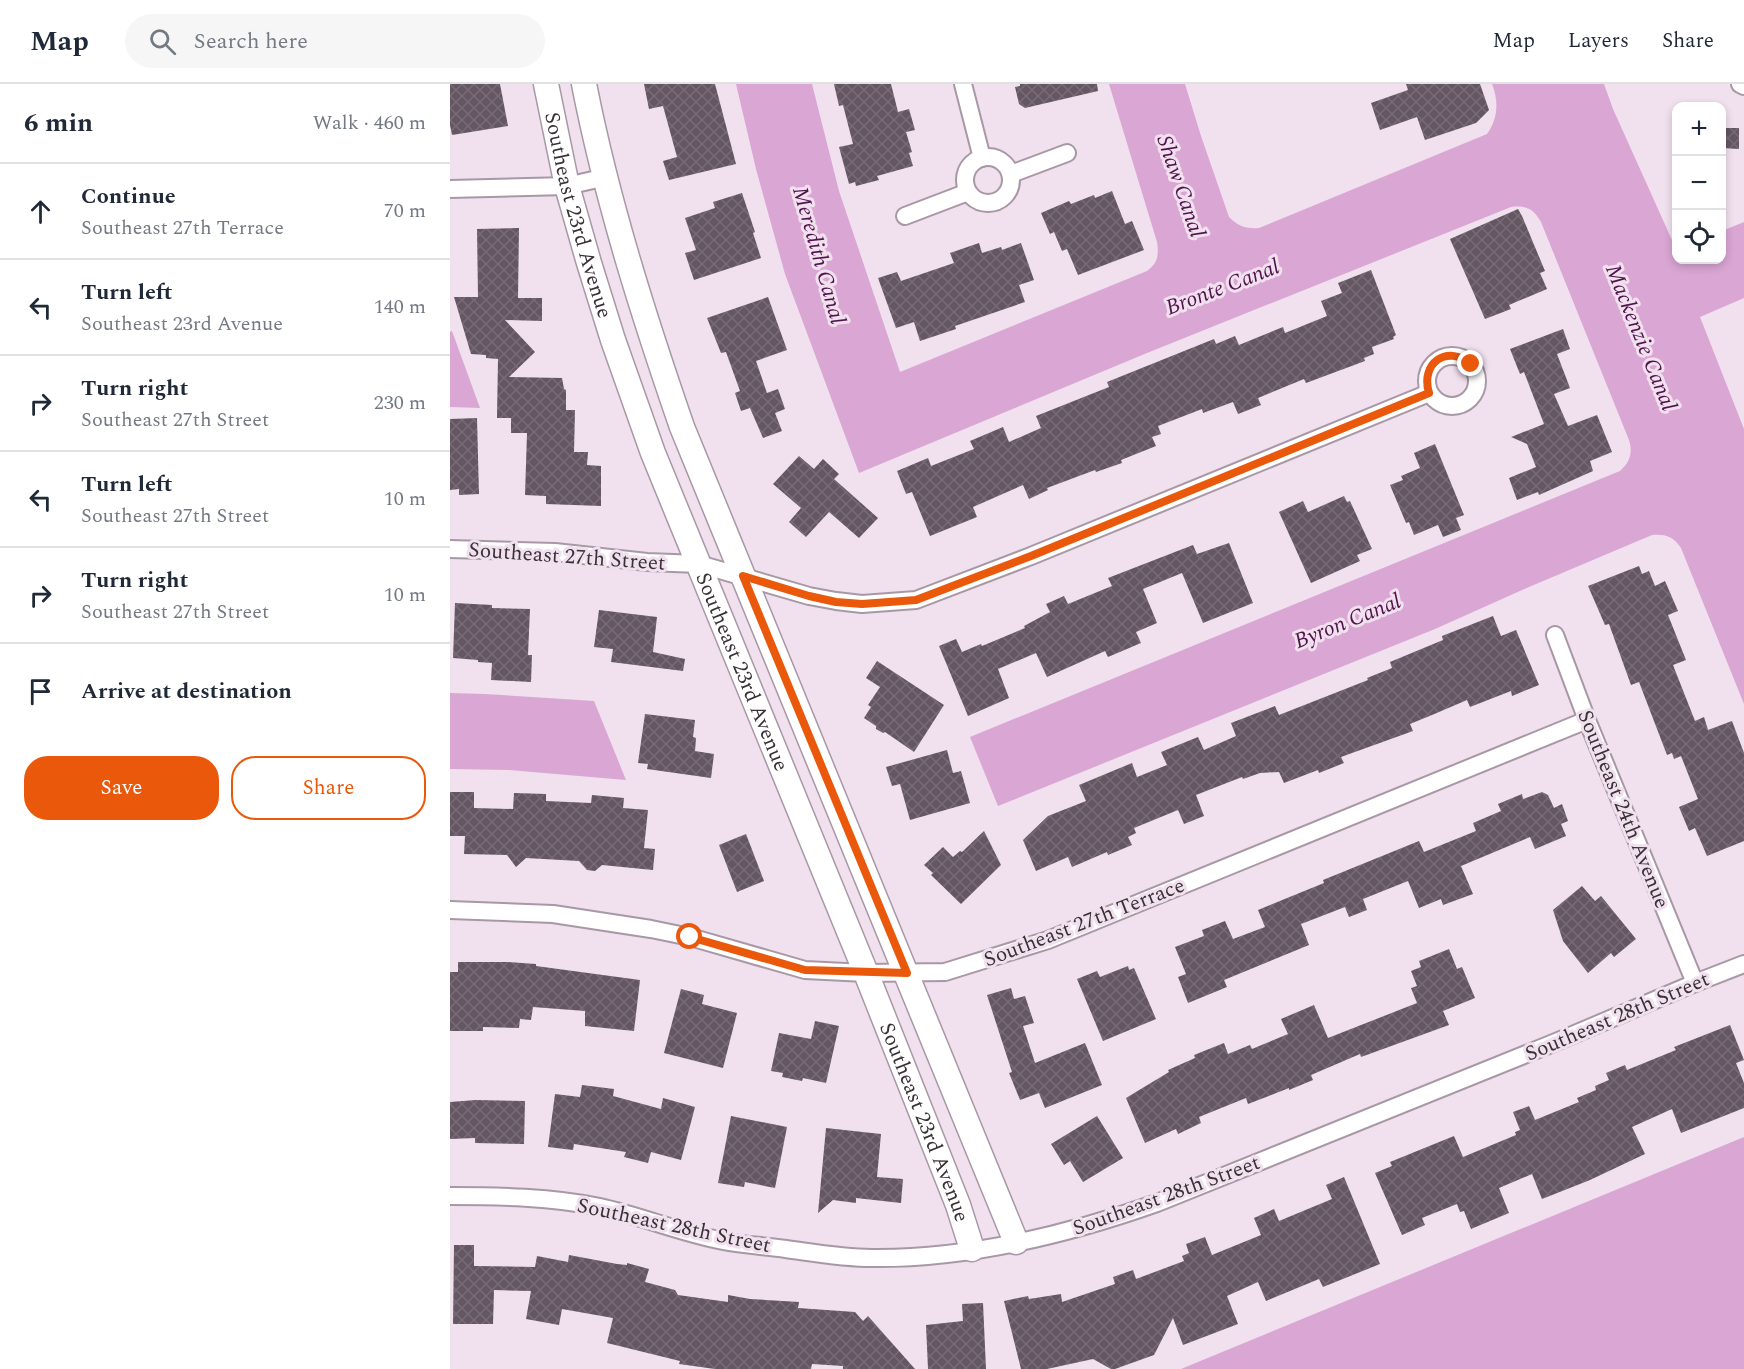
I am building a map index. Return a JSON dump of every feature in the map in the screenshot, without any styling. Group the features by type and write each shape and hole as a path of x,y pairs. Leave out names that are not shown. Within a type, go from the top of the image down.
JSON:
{"street":[{"name":"Southeast 23rd Avenue","path":"546,84 567,186 613,340 653,453 866,973 958,1205 972,1249"},
{"name":"Southeast 23rd Avenue","path":"584,84 606,177 645,321 682,427 1017,1242"},
{"path":"963,84 982,158"},
{"path":"1740,84 1744,86"},
{"path":"1011,174 1067,153"},
{"path":"982,158 997,158 1003,162 1011,174 1010,189 1000,201 979,202 968,192 966,171 975,161 982,158"},
{"path":"450,189 567,186 606,177"},
{"path":"905,216 968,192"},
{"name":"Southeast 27th Street","path":"450,549 555,552 647,562 699,564 836,602 862,604 916,600 1031,556 1429,393"},
{"name":"Southeast 24th Avenue","path":"1555,635 1587,720 1695,982"},
{"name":"Southeast 27th Terrace","path":"450,910 553,914 651,929 690,937 805,970 866,973 945,972 1048,940 1587,720"},
{"name":"Southeast 28th Street","path":"450,1196 545,1200 600,1207 724,1241 846,1257 925,1256 1017,1242 1105,1221 1157,1203 1556,1042 1695,982 1744,964"}],"water":[{"path":"736,84 812,84 839,191 900,372 1147,271 1156,262 1157,242 1109,84 1185,84 1229,217 1242,226 1259,228 1487,134 1496,110 1496,97 1492,84 1604,84 1672,240 1672,264 1726,264 1726,229 1744,222 1744,298 1700,317 1744,429 1744,704 1681,548 1668,537 1652,535 1435,629 998,806 970,737 1620,471 1630,457 1629,440 1541,222 1525,207 1511,207 1147,353 859,473 785,274 756,169"},
{"path":"452,331 480,408 450,407 450,332"},
{"path":"450,693 594,701 626,780 509,770 450,769"},
{"path":"1744,1137 1744,1369 1181,1369"}],"building":[{"path":"450,84 500,84 508,126 452,135"},
{"path":"644,84 715,84 736,164 669,180 663,161 677,157 663,106 649,109"},
{"path":"834,84 891,84 898,112 909,109 915,130 906,132 912,152 909,153 913,166 877,176 879,180 856,186 855,182 849,184 839,147 853,144 843,105 839,106"},
{"path":"1020,84 1097,84 1098,91 1025,108 1019,104 1015,87"},
{"path":"1406,84 1480,84 1489,110 1476,123 1425,140 1417,117 1380,130 1371,103 1408,90"},
{"path":"1726,128 1739,128 1739,149 1726,148"},
{"path":"1112,191 1125,224 1132,221 1144,250 1078,275 1067,249 1062,251 1054,232 1050,234 1041,213 1069,201 1071,204"},
{"path":"742,193 761,258 694,280 685,253 696,250 685,218 715,208 713,202"},
{"path":"1518,209 1545,271 1540,273 1547,289 1509,305 1511,309 1485,319 1450,239"},
{"path":"519,228 518,298 542,298 542,321 505,320 535,352 509,377 562,378 566,390 566,410 575,410 574,452 588,452 587,465 601,466 601,506 546,504 546,496 525,495 527,433 511,433 511,418 497,418 498,359 471,354 454,297 478,297 477,229"},
{"path":"979,243 982,253 1001,247 1002,250 1021,243 1034,280 1019,285 1025,302 955,326 956,329 920,341 914,322 896,328 878,278 897,272 901,281 954,263 950,253"},
{"path":"1371,270 1396,335 1394,339 1372,347 1374,354 1364,358 1365,361 1306,383 1304,379 1258,398 1261,405 1238,414 1233,402 1203,413 1202,409 1158,426 1161,434 1152,437 1156,446 1121,460 1122,463 1096,472 1095,470 1047,488 1048,490 1029,499 1023,485 973,507 977,517 930,536 912,492 906,494 897,471 928,458 931,466 974,449 970,441 1003,427 1009,442 1041,428 1036,416 1109,387 1107,382 1214,339 1216,344 1235,336 1239,345 1283,327 1285,333 1327,316 1321,301 1342,293 1338,283"},
{"path":"768,297 787,350 756,361 767,393 778,389 785,409 775,413 782,431 763,438 750,408 741,411 735,393 740,391 726,352 721,353 707,318"},
{"path":"1563,329 1570,349 1557,354 1570,388 1554,394 1568,426 1597,415 1612,452 1590,461 1593,471 1539,495 1538,492 1517,500 1509,478 1536,467 1527,444 1511,437 1544,424 1524,372 1520,374 1510,349"},
{"path":"477,418 479,494 459,495 459,489 450,490 450,419"},
{"path":"1435,444 1464,515 1456,518 1461,530 1443,537 1438,525 1414,535 1409,522 1406,523 1390,485 1403,480 1401,476 1420,468 1414,453"},
{"path":"799,456 814,469 823,459 839,474 834,479 878,518 859,538 829,512 806,537 789,522 801,508 773,484"},
{"path":"1344,496 1347,502 1350,501 1372,549 1357,555 1360,561 1311,583 1279,512 1303,501 1308,512"},
{"path":"1229,543 1253,603 1203,623 1182,573 1143,589 1157,623 1136,632 1141,643 1108,657 1105,651 1047,677 1036,653 998,669 1009,698 968,716 939,646 956,639 962,652 981,644 982,646 1025,628 1024,626 1050,612 1046,604 1064,596 1068,604 1112,586 1108,578 1193,545 1197,554"},
{"path":"1639,566 1642,574 1649,571 1655,586 1665,581 1678,611 1668,615 1686,660 1673,665 1695,721 1704,717 1708,730 1732,721 1744,753 1744,841 1707,856 1695,828 1689,831 1679,807 1698,799 1681,756 1674,759 1672,753 1667,755 1639,682 1631,685 1609,624 1605,625 1588,586"},
{"path":"455,603 492,605 492,608 530,609 528,655 532,655 531,682 491,680 492,663 453,658"},
{"path":"599,610 657,617 653,652 685,659 683,671 611,662 613,649 594,647"},
{"path":"1493,616 1501,636 1516,630 1539,685 1512,696 1511,691 1470,707 1467,700 1410,724 1413,731 1341,757 1344,763 1319,773 1318,770 1284,783 1279,772 1260,773 1243,779 1242,777 1196,795 1204,816 1184,824 1178,810 1134,828 1136,833 1128,837 1132,845 1108,855 1107,852 1072,867 1068,857 1036,871 1023,840 1048,816 1086,801 1079,785 1132,763 1137,777 1167,765 1161,752 1198,737 1204,750 1236,736 1231,723 1275,706 1279,715 1368,680 1367,678 1392,668 1390,662 1443,640 1442,636"},
{"path":"877,661 944,705 914,752 885,732 876,729 876,726 864,718 871,707 868,705 880,687 866,678"},
{"path":"645,714 695,720 693,737 696,738 695,751 714,754 711,778 647,769 648,764 638,763"},
{"path":"947,750 953,773 961,771 970,803 910,820 900,784 892,786 886,767"},
{"path":"450,792 474,792 474,808 513,809 514,793 546,794 546,801 591,803 592,795 624,798 623,808 648,810 644,848 655,849 653,870 602,865 595,871 587,870 579,861 526,858 516,867 507,855 464,854 465,836 450,836"},
{"path":"1542,792 1548,795 1554,808 1562,804 1568,821 1561,824 1566,836 1535,849 1530,837 1461,866 1473,894 1443,905 1441,899 1419,908 1408,881 1363,899 1367,910 1349,917 1345,907 1301,924 1309,945 1224,980 1227,987 1188,1003 1178,977 1186,974 1175,947 1204,936 1202,930 1225,921 1233,939 1265,927 1258,910 1324,883 1323,880 1419,841 1424,852 1476,831 1473,823 1501,811 1498,804 1522,794 1523,799"},
{"path":"984,831 1001,865 961,904 931,875 933,873 924,865 943,847 953,857 960,851 962,852"},
{"path":"746,834 764,881 737,892 719,845"},
{"path":"1582,886 1595,901 1601,896 1636,939 1614,957 1611,953 1588,973 1563,941 1553,910"},
{"path":"1449,949 1457,969 1462,967 1475,998 1443,1011 1449,1025 1361,1057 1360,1054 1311,1075 1313,1080 1289,1090 1289,1088 1248,1104 1246,1098 1199,1117 1201,1123 1178,1134 1176,1129 1145,1143 1126,1098 1169,1072 1168,1070 1195,1058 1194,1055 1224,1043 1228,1054 1250,1045 1252,1049 1288,1034 1281,1019 1314,1005 1328,1038 1417,1003 1411,988 1417,986 1411,971 1421,967 1419,961"},
{"path":"458,962 536,964 536,966 640,980 634,1031 585,1026 585,1011 533,1007 531,1020 520,1019 519,1028 483,1027 483,1031 450,1031 450,972 458,972"},
{"path":"1128,966 1129,970 1134,968 1156,1019 1103,1041 1077,979 1097,971 1100,977"},
{"path":"1011,988 1014,999 1025,996 1034,1023 1023,1026 1035,1063 1085,1043 1102,1085 1045,1108 1039,1093 1020,1100 1009,1073 1012,1072 987,995"},
{"path":"681,989 704,995 702,1004 737,1013 723,1068 664,1053"},
{"path":"815,1021 839,1026 826,1083 803,1078 802,1081 782,1077 783,1073 771,1071 779,1033 811,1039"},
{"path":"1730,1025 1744,1060 1736,1063 1744,1083 1744,1108 1681,1133 1672,1109 1632,1127 1645,1154 1590,1180 1542,1199 1532,1174 1499,1188 1509,1213 1471,1229 1464,1211 1460,1212 1457,1204 1422,1218 1425,1225 1402,1235 1375,1173 1392,1166 1390,1162 1454,1136 1463,1157 1516,1135 1515,1132 1520,1130 1513,1112 1529,1106 1535,1120 1579,1102 1577,1098 1596,1090 1595,1086 1609,1080 1606,1073 1625,1065 1627,1070 1676,1050 1674,1047"},
{"path":"582,1085 614,1089 613,1096 661,1109 663,1098 695,1107 681,1160 651,1152 648,1163 624,1157 626,1152 574,1144 573,1150 548,1147 555,1094 580,1097"},
{"path":"525,1101 524,1144 475,1143 475,1138 450,1139 450,1102"},
{"path":"731,1116 787,1127 775,1188 745,1182 744,1187 718,1183"},
{"path":"1097,1116 1123,1158 1083,1182 1070,1161 1064,1165 1051,1144"},
{"path":"826,1128 881,1134 877,1177 903,1179 901,1203 856,1198 856,1203 833,1200 818,1213"},
{"path":"1344,1177 1380,1264 1323,1287 1319,1279 1266,1301 1258,1282 1227,1296 1238,1324 1183,1345 1173,1318 1154,1355 1115,1369 1093,1359 1047,1369 1021,1369 1004,1301 1028,1296 1029,1299 1061,1294 1062,1302 1115,1284 1113,1277 1133,1270 1136,1279 1184,1261 1182,1256 1189,1253 1186,1244 1205,1237 1212,1255 1261,1235 1254,1218 1274,1209 1279,1221 1332,1199 1326,1185"},
{"path":"454,1245 474,1245 474,1266 535,1267 537,1256 568,1262 569,1255 617,1264 627,1265 627,1263 649,1269 645,1282 675,1290 678,1295 728,1302 728,1295 750,1299 799,1302 798,1308 855,1312 863,1321 868,1316 915,1369 843,1369 843,1366 812,1364 811,1369 715,1369 679,1364 680,1361 607,1343 613,1318 562,1309 559,1325 526,1319 531,1291 494,1290 493,1324 453,1324"},
{"path":"983,1303 986,1369 928,1369 926,1325 963,1321 962,1304"}],"route":[{"path":"690,937 805,970 907,973 743,576 836,602 862,604 916,600 1031,556 1429,393 1427,385 1429,369 1441,358 1457,356 1465,358 1471,364"}],"water label":[{"name":"Shaw Canal","path":"1182,186"},
{"name":"Meredith Canal","path":"820,255"},
{"name":"Bronte Canal","path":"1222,286"},
{"name":"Mackenzie Canal","path":"1642,337"},
{"name":"Byron Canal","path":"1347,620"}]}
